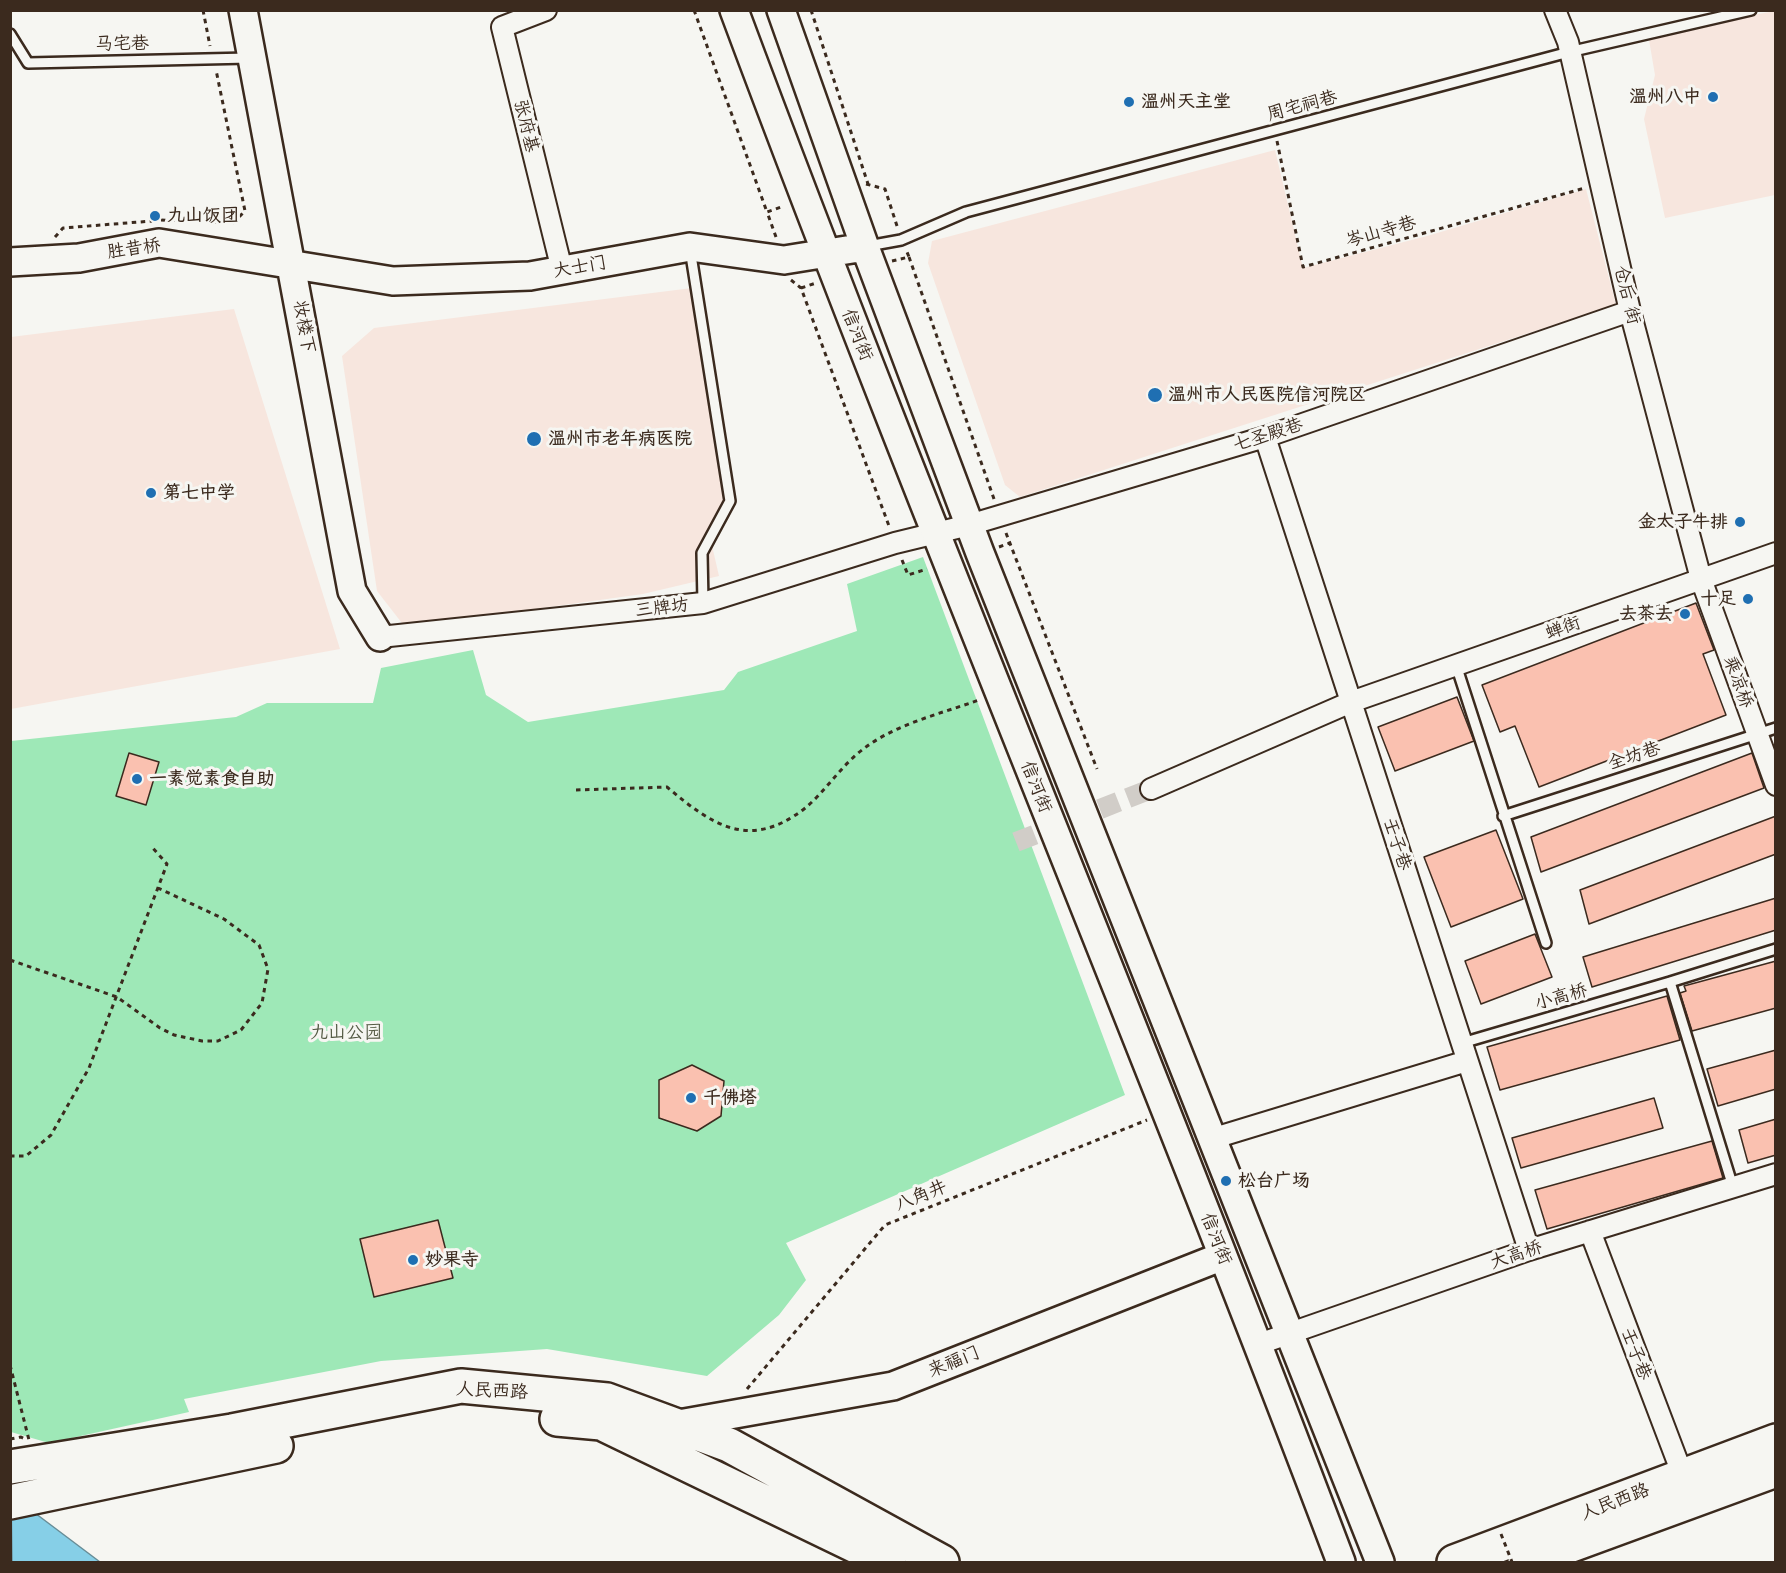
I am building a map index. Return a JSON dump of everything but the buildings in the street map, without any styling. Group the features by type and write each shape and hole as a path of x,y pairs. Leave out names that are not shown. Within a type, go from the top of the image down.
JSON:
{"highway":[{"name":"人民西路","path":"10,1468 232,1431 461,1386 607,1400 729,1445 942,1563"},
{"name":"人民西路","path":"18,1501 237,1453 462,1409 601,1423 889,1563"},
{"name":"人民西路","path":"1454,1563 1776,1441"},
{"name":"人民西路","path":"1525,1563 1776,1470"}],"main road":[{"name":"妆楼下","path":"243,10 293,265 352,591 380,637"},
{"name":"信河街","path":"734,10 825,254 1259,1344 1341,1563"},
{"name":"信河街","path":"781,10 865,247 969,525 1380,1563"},
{"name":"胜昔桥","path":"10,262 79,258 159,243 293,265"},
{"name":"大士门","path":"293,265 393,281 530,276 690,247 784,260 865,247"},
{"name":"来福门","path":"674,1425 893,1386 1223,1256"},
{"path":"10,1468 18,1501"}],"street":[{"name":"张府基","path":"546,10 502,27 562,270"},
{"name":"仓后 街","path":"1554,10 1569,52 1630,311 1701,579"},
{"name":"七圣殿巷","path":"935,534 1265,437 1630,311"},
{"name":"壬子巷","path":"1265,437 1529,1250"},
{"name":"三牌坊","path":"380,637 703,603 895,543 935,534"},
{"name":"蝉街","path":"1151,789 1351,702 1776,553"},
{"name":"乘凉桥","path":"1701,579 1766,731 1776,785"},
{"path":"1211,1139 1464,1052"},
{"name":"大高桥","path":"1259,1344 1529,1250 1776,1174"},
{"name":"壬子巷","path":"1590,1231 1683,1476"}],"lane":[{"name":"周宅祠巷","path":"865,247 901,240 966,212 1569,52 1751,10"},
{"name":"马宅巷","path":"10,34 28,63 252,57"},
{"path":"690,247 730,501 702,553 703,603"},
{"path":"1456,665 1546,943"},
{"name":"全坊巷","path":"1503,816 1766,731"},
{"name":"小高桥","path":"1464,1052 1670,982 1776,949"},
{"path":"1670,982 1733,1187"}],"path":[{"path":"38,260 63,228 163,220 233,223 245,211 203,10"},
{"path":"694,10 767,212"},
{"path":"811,10 868,184"},
{"name":"岑山寺巷","path":"1275,130 1303,267 1600,184"},
{"path":"801,288 908,575"},
{"path":"576,790 667,787 702,816 739,831 773,827 804,809 862,750 900,728 999,694"},
{"path":"10,1156 27,1156 51,1135 89,1068 167,864 151,846"},
{"path":"10,960 117,997 160,1028 202,1041 218,1041 240,1030 262,1003 267,969 259,945 224,919 158,888"},
{"name":"八角井","path":"725,1416 885,1225 1165,1112"},
{"path":"10,1365 30,1441"},
{"path":"10,1439 21,1437"},
{"path":"1501,1534 1512,1563"}],"shaded area":[{"name":"温州八中","path":"1775,11 1775,195 1665,218 1644,119 1655,75 1648,34"},
{"name":"温州市人民医院信河院区","path":"1275,150 1303,268 1427,236 1586,189 1616,305 1020,497 1005,485 928,263 932,241"},
{"name":"温州市老年病医院","path":"692,288 726,521 710,537 719,576 643,594 405,627 377,591 342,356 374,328"},
{"name":"第七中学","path":"234,309 340,649 11,709 11,337"}],"green space":[{"name":"九山公园","path":"923,557 1125,1095 786,1243 806,1280 779,1315 707,1376 547,1349 381,1361 184,1399 189,1412 49,1443 11,1432 11,741 236,717 267,703 373,703 381,668 473,650 486,695 528,722 724,690 738,672 857,631 847,584"}],"water":[{"path":"11,1495 100,1562 12,1562"}],"tunnel":[{"path":"1016,842 1151,789"}],"place":[{"name":"温州八中","path":"1713,97"},
{"name":"温州天主堂","path":"1129,102"},
{"name":"九山饭团","path":"155,216"},
{"name":"温州市人民医院信河院区","path":"1155,395"},
{"name":"温州市老年病医院","path":"534,439"},
{"name":"第七中学","path":"151,493"},
{"name":"金太子牛排","path":"1740,522"},
{"name":"十足","path":"1748,599"},
{"name":"去茶去","path":"1685,614"},
{"name":"一素觉素食自助","path":"137,779"},
{"name":"千佛塔","path":"691,1098"},
{"name":"松台广场","path":"1226,1181"},
{"name":"妙果寺","path":"413,1260"}]}
